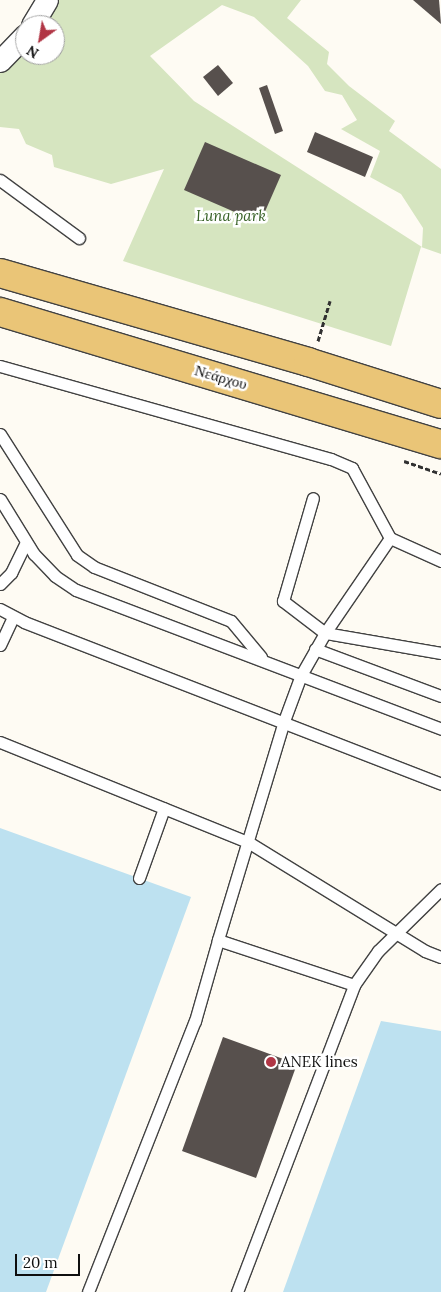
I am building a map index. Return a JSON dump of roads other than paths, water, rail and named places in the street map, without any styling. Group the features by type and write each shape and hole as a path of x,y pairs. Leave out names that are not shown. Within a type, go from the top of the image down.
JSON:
{"main road":[{"path":"0,273 308,362 441,404"},
{"name":"Νεάρχου","path":"0,312 441,444"}],"street":[{"path":"38,15 48,0"},
{"path":"0,61 15,45"}],"lane":[{"path":"0,180 79,238"},
{"path":"0,366 331,459 352,468 390,538 441,561"},
{"path":"0,434 77,555 94,567 231,621 262,659"},
{"path":"313,498 283,601 325,633 441,653"},
{"path":"0,499 26,542 44,566 76,590 262,659 441,729"},
{"path":"88,1292 195,1021 284,721 302,675 325,633 390,538"},
{"path":"0,584 11,573 26,542"},
{"path":"0,609 13,616 441,784"},
{"path":"0,645 13,616"},
{"path":"315,649 441,696"},
{"path":"0,742 248,842 395,933 441,957"},
{"path":"139,878 164,808"},
{"path":"237,1292 354,984 367,964 395,933 441,889"},
{"path":"218,940 354,984"}],"water":[{"path":"0,828 191,897 46,1292 0,1292"},
{"path":"381,1021 441,1031 441,1292 283,1292"}],"place":[{"name":"ANEK lines","path":"271,1062"}],"park label":[{"name":"Luna park","path":"231,216"}]}
